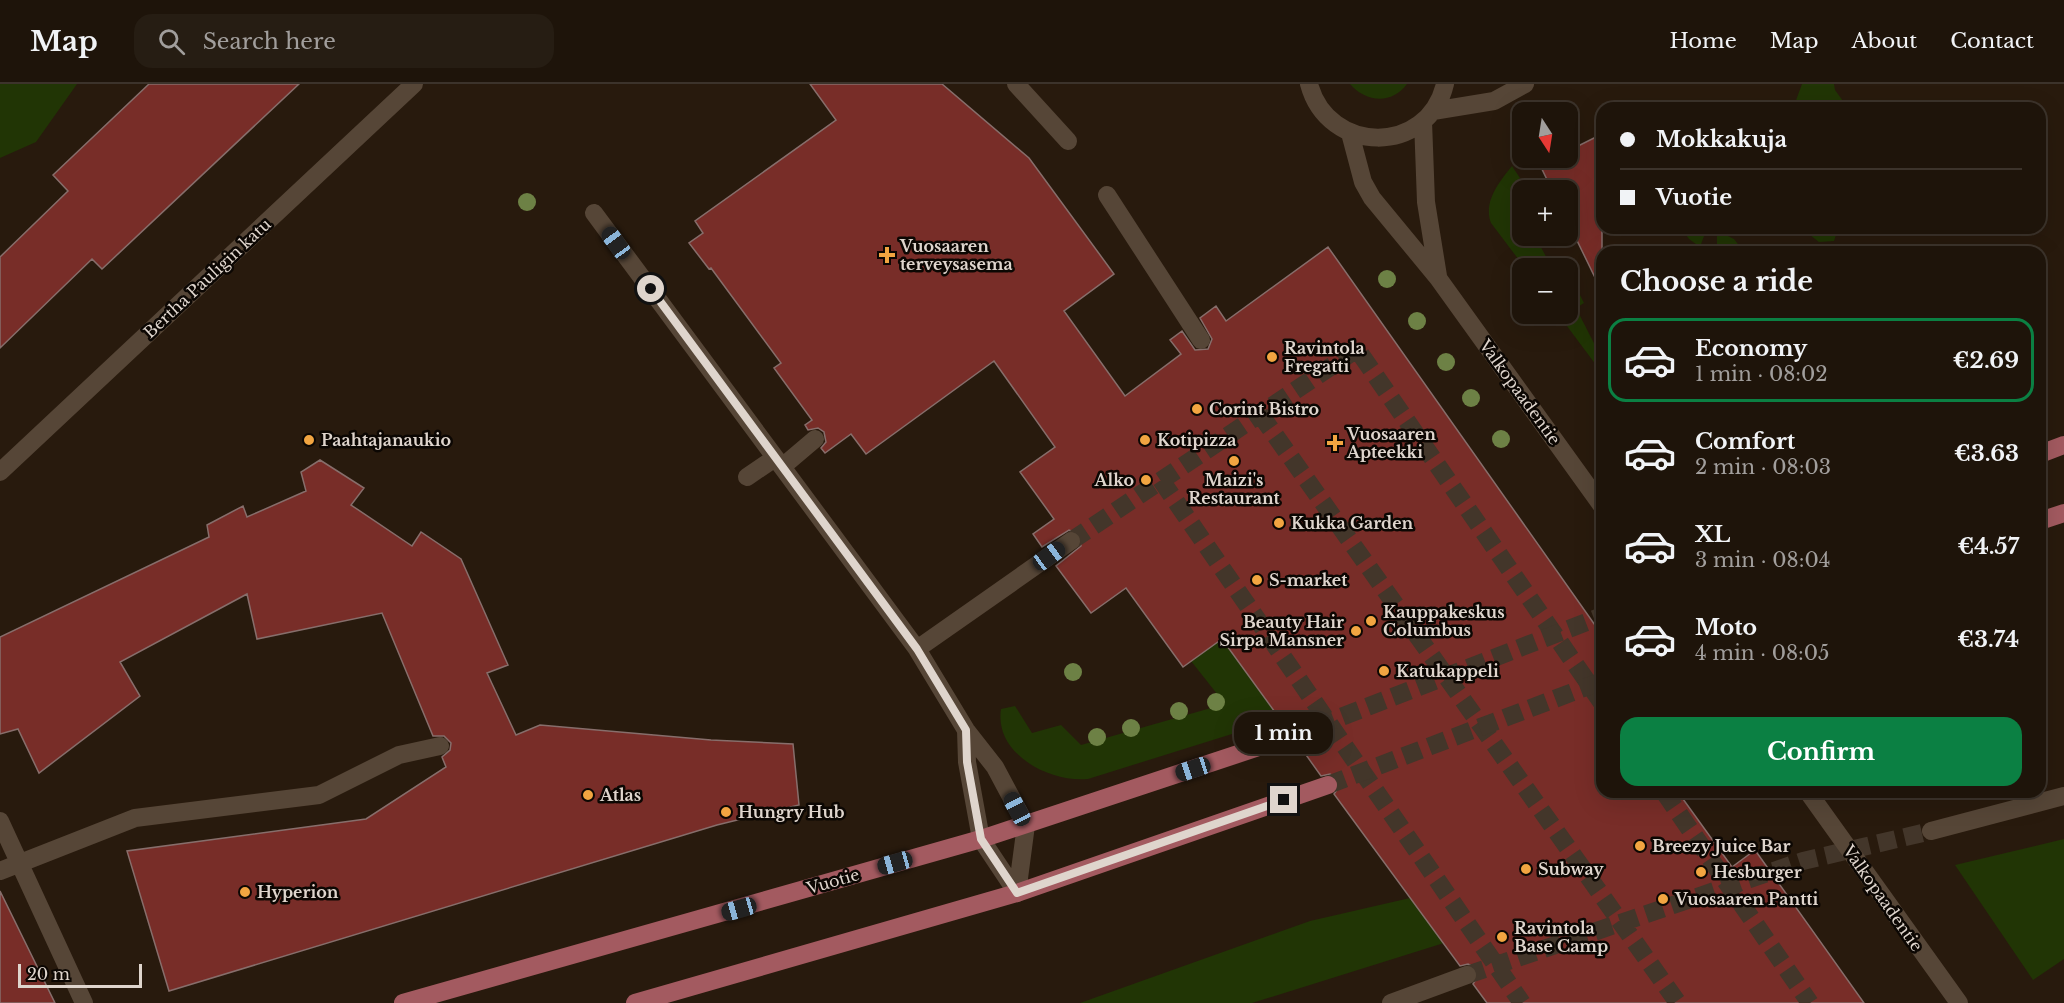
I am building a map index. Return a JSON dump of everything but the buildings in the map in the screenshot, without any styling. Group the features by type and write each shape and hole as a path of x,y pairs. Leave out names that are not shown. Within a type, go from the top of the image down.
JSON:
{"main road":[{"path":"2046,452 2064,445"},
{"path":"2046,519 2064,513"},
{"name":"Vuotie","path":"403,1003 981,839 1292,736"},
{"path":"635,1003 1017,893 1328,785"}],"street":[{"name":"Bertha Pauligin katu","path":"0,472 414,84"},
{"path":"1016,84 1068,141"},
{"path":"1309,84 1321,111 1334,124 1350,133 1370,138 1391,137 1410,130 1428,116 1445,84"},
{"path":"1428,116 1494,101 1525,84"},
{"name":"Valkopaadentie","path":"1428,116 1426,202 1438,278"},
{"name":"Valkopaadentie","path":"1350,133 1363,182 1372,198 1438,278 1596,498"},
{"path":"1107,195 1201,340"},
{"path":"594,213 917,649 966,730 995,767 1026,825 1017,893"},
{"path":"747,477 778,462 815,439"},
{"path":"917,649 1071,541"},
{"path":"966,730 967,762 981,839 1017,893"},
{"path":"0,871 135,818 319,795 399,755 440,746"},
{"path":"1930,831 2064,796"},
{"name":"Valkopaadentie","path":"1812,798 1959,1003"},
{"path":"0,821 84,1003"},
{"path":"1391,1003 1467,975"}],"green space":[{"path":"0,84 77,84 36,142 0,158"},
{"path":"1350,84 1407,84 1394,95 1378,99 1363,95"},
{"path":"1802,84 1834,84 1835,90 1844,102 1795,102"},
{"path":"1512,166 1520,178 1512,180 1512,246 1540,246 1547,258 1517,258 1491,223 1489,207 1498,186"},
{"path":"1685,234 1705,234 1700,246"},
{"path":"1724,234 1734,239 1739,246 1717,246 1717,236"},
{"path":"1809,234 1836,234 1834,241 1819,242"},
{"path":"1578,291 1584,303 1578,307"},
{"path":"1578,312 1596,347 1596,365 1565,324 1578,324"},
{"path":"1222,639 1280,719 1088,779 1057,776 1042,770 1015,752 1006,739 1001,725 1001,709 1015,706 1032,733 1061,725 1081,745 1225,704 1191,661"},
{"path":"2064,839 2064,959 2033,980 1955,865"},
{"path":"1410,898 1444,943 1252,1003 1080,1003 1310,921"}],"tunnel":[{"path":"1071,541 1357,349 1596,694"},
{"path":"1260,414 1678,1003"},
{"path":"1161,480 1522,1003"},
{"path":"1292,736 1596,618"},
{"path":"1328,785 1596,683"},
{"path":"1668,798 1810,1003"},
{"path":"1467,975 1803,861 1931,831"}],"place":[{"name":"Vuosaaren terveysasema","path":"887,255"},
{"name":"Ravintola Fregatti","path":"1272,357"},
{"name":"Corint Bistro","path":"1197,409"},
{"name":"Paahtajanaukio","path":"309,440"},
{"name":"Kotipizza","path":"1145,440"},
{"name":"Vuosaaren Apteekki","path":"1335,443"},
{"name":"Maizi's Restaurant","path":"1234,461"},
{"name":"Alko","path":"1146,480"},
{"name":"Kukka Garden","path":"1279,523"},
{"name":"S-market","path":"1257,580"},
{"name":"Kauppakeskus Columbus","path":"1371,621"},
{"name":"Beauty Hair Sirpa Mansner","path":"1356,631"},
{"name":"Katukappeli","path":"1384,671"},
{"name":"Atlas","path":"588,795"},
{"name":"Hungry Hub","path":"726,812"},
{"name":"Breezy Juice Bar","path":"1640,846"},
{"name":"Subway","path":"1526,869"},
{"name":"Hesburger","path":"1701,872"},
{"name":"Hyperion","path":"245,892"},
{"name":"Vuosaaren Pantti","path":"1663,899"},
{"name":"Ravintola Base Camp","path":"1502,937"}],"route":[{"path":"651,289 917,649 966,730 967,762 981,839 1017,893 1284,800"}]}
